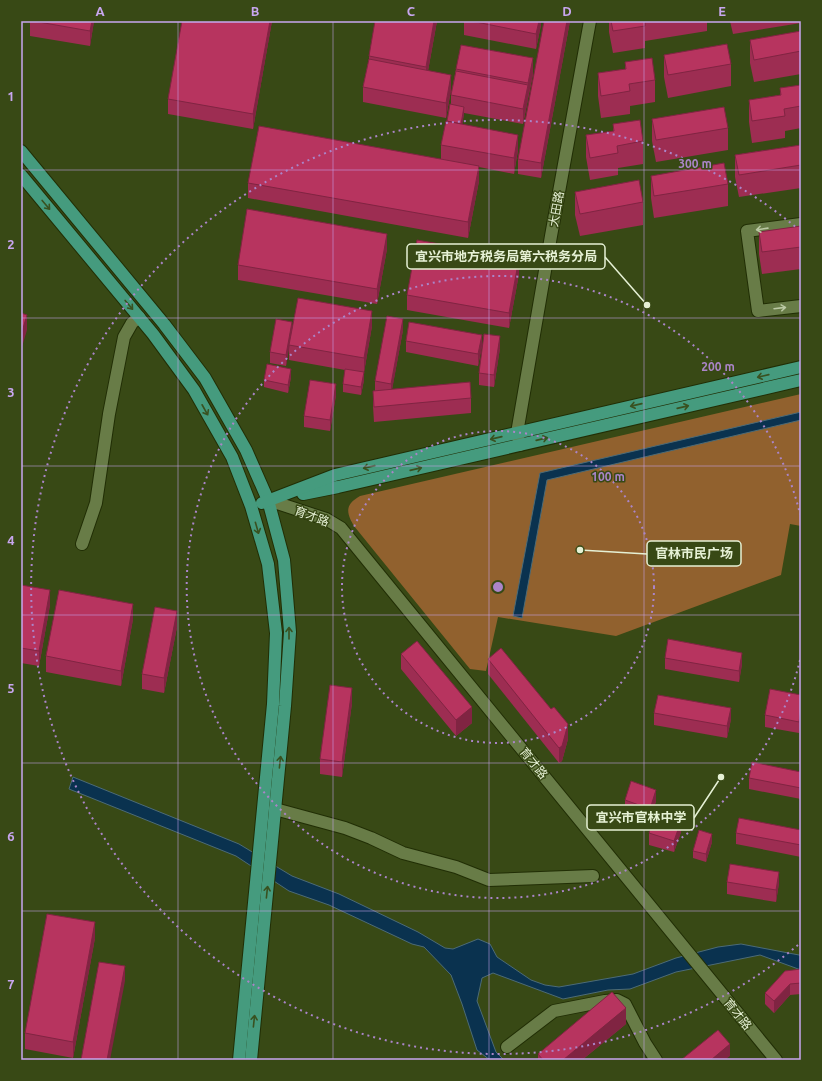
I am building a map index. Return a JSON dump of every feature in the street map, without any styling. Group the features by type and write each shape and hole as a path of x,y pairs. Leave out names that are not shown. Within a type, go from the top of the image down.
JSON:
{"main road":[{"path":"21,151 164,324 205,378 246,450 268,500 284,560 290,632 286,706 250,1060"},
{"path":"21,176 153,334 194,390 232,457 251,506 268,564 276,633 273,704 239,1060"},
{"path":"519,439 801,367"},
{"path":"251,506 335,475 519,439 801,380"}],"street":[{"name":"大田路","path":"519,439 552,228 590,21"},
{"path":"801,224 747,231 758,311 801,306"},
{"path":"82,544 96,503 109,414 124,337 132,323 139,317"},
{"name":"育才路","path":"268,500 326,519 341,528 776,1060"},
{"path":"275,810 345,828 403,853 456,867 489,880 593,876"},
{"path":"507,1047 554,1011 617,1000 625,1004 645,1043 656,1060"}],"shaded area":[{"path":"801,394 801,526 790,524 781,575 616,636 498,617 486,671 470,669 354,526 348,512 349,506 360,496"}],"water":[{"path":"801,412 801,420 547,480 522,618 513,616 540,473"},
{"path":"73,777 239,844 292,876 339,894 418,932 445,948 453,949 478,939 490,944 497,957 531,980 545,985 559,987 633,974 676,958 718,947 741,944 799,955 801,956 801,970 760,955 676,972 630,989 608,990 563,999 493,973 482,978 477,1001 496,1052 504,1060 490,1060 477,1050 451,975 424,947 412,944 329,905 289,891 236,856 69,789"}],"building":[{"path":"33,21 92,21 90,31"},
{"path":"182,21 270,21 253,114 168,99"},
{"path":"375,21 434,21 426,67 369,56"},
{"path":"471,21 539,21 536,34"},
{"path":"544,21 567,21 541,163 518,159"},
{"path":"611,21 645,21 645,26 613,31"},
{"path":"801,31 801,51 754,60 750,40"},
{"path":"727,44 731,64 668,75 664,55"},
{"path":"461,45 533,58 528,83 456,69"},
{"path":"652,58 655,80 629,84 630,91 601,96 598,73 626,69 625,62"},
{"path":"369,59 451,75 446,103 363,87"},
{"path":"456,71 528,85 523,109 451,95"},
{"path":"801,85 801,106 784,109 785,116 752,121 749,100 781,95 780,88"},
{"path":"450,104 464,107 461,124 447,121"},
{"path":"724,107 728,128 656,140 652,119"},
{"path":"640,120 643,141 617,146 618,153 590,158 586,135 614,131 613,124"},
{"path":"446,121 518,135 514,158 441,145"},
{"path":"259,126 479,166 468,222 248,183"},
{"path":"801,145 801,165 739,175 735,155"},
{"path":"724,163 728,184 654,196 651,176"},
{"path":"639,180 643,202 580,214 575,192"},
{"path":"247,209 387,234 377,289 238,265"},
{"path":"801,226 801,247 762,252 759,232"},
{"path":"417,240 519,258 509,313 407,295"},
{"path":"298,298 372,311 364,358 289,345"},
{"path":"21,313 27,315 21,335"},
{"path":"387,316 403,319 391,384 375,381"},
{"path":"276,319 292,322 286,355 270,352"},
{"path":"409,322 482,335 478,354 406,341"},
{"path":"484,334 500,336 494,375 479,373"},
{"path":"267,364 291,369 288,385 264,380"},
{"path":"345,369 364,372 361,387 343,384"},
{"path":"310,380 336,384 330,420 304,416"},
{"path":"470,382 471,398 374,407 373,391"},
{"path":"21,585 50,590 39,651 21,648"},
{"path":"59,590 133,604 121,671 46,656"},
{"path":"155,607 177,611 164,678 142,674"},
{"path":"668,639 742,653 739,671 665,658"},
{"path":"417,641 472,707 456,720 401,654"},
{"path":"501,648 551,709 554,707 568,724 562,746 559,748 488,659"},
{"path":"330,685 352,688 342,762 320,759"},
{"path":"770,689 801,695 799,722 765,715"},
{"path":"658,695 731,708 727,726 654,713"},
{"path":"752,762 801,772 801,788 749,778"},
{"path":"631,781 656,790 650,809 625,800"},
{"path":"655,813 681,821 674,841 649,833"},
{"path":"739,818 801,830 801,845 736,833"},
{"path":"699,830 712,834 706,854 693,851"},
{"path":"730,864 779,872 776,890 727,882"},
{"path":"47,914 95,922 73,1042 25,1033"},
{"path":"99,962 125,966 107,1060 81,1060"},
{"path":"801,969 801,983 790,984 774,1001 765,993 785,971"},
{"path":"612,992 626,1008 563,1060 543,1060 538,1054"},
{"path":"718,1030 730,1044 711,1060 681,1060"}],"place":[{"name":"宜兴市地方税务局第六税务分局","path":"647,305"},
{"name":"官林市民广场","path":"580,550"},
{"name":"宜兴市官林中学","path":"721,777"}]}
